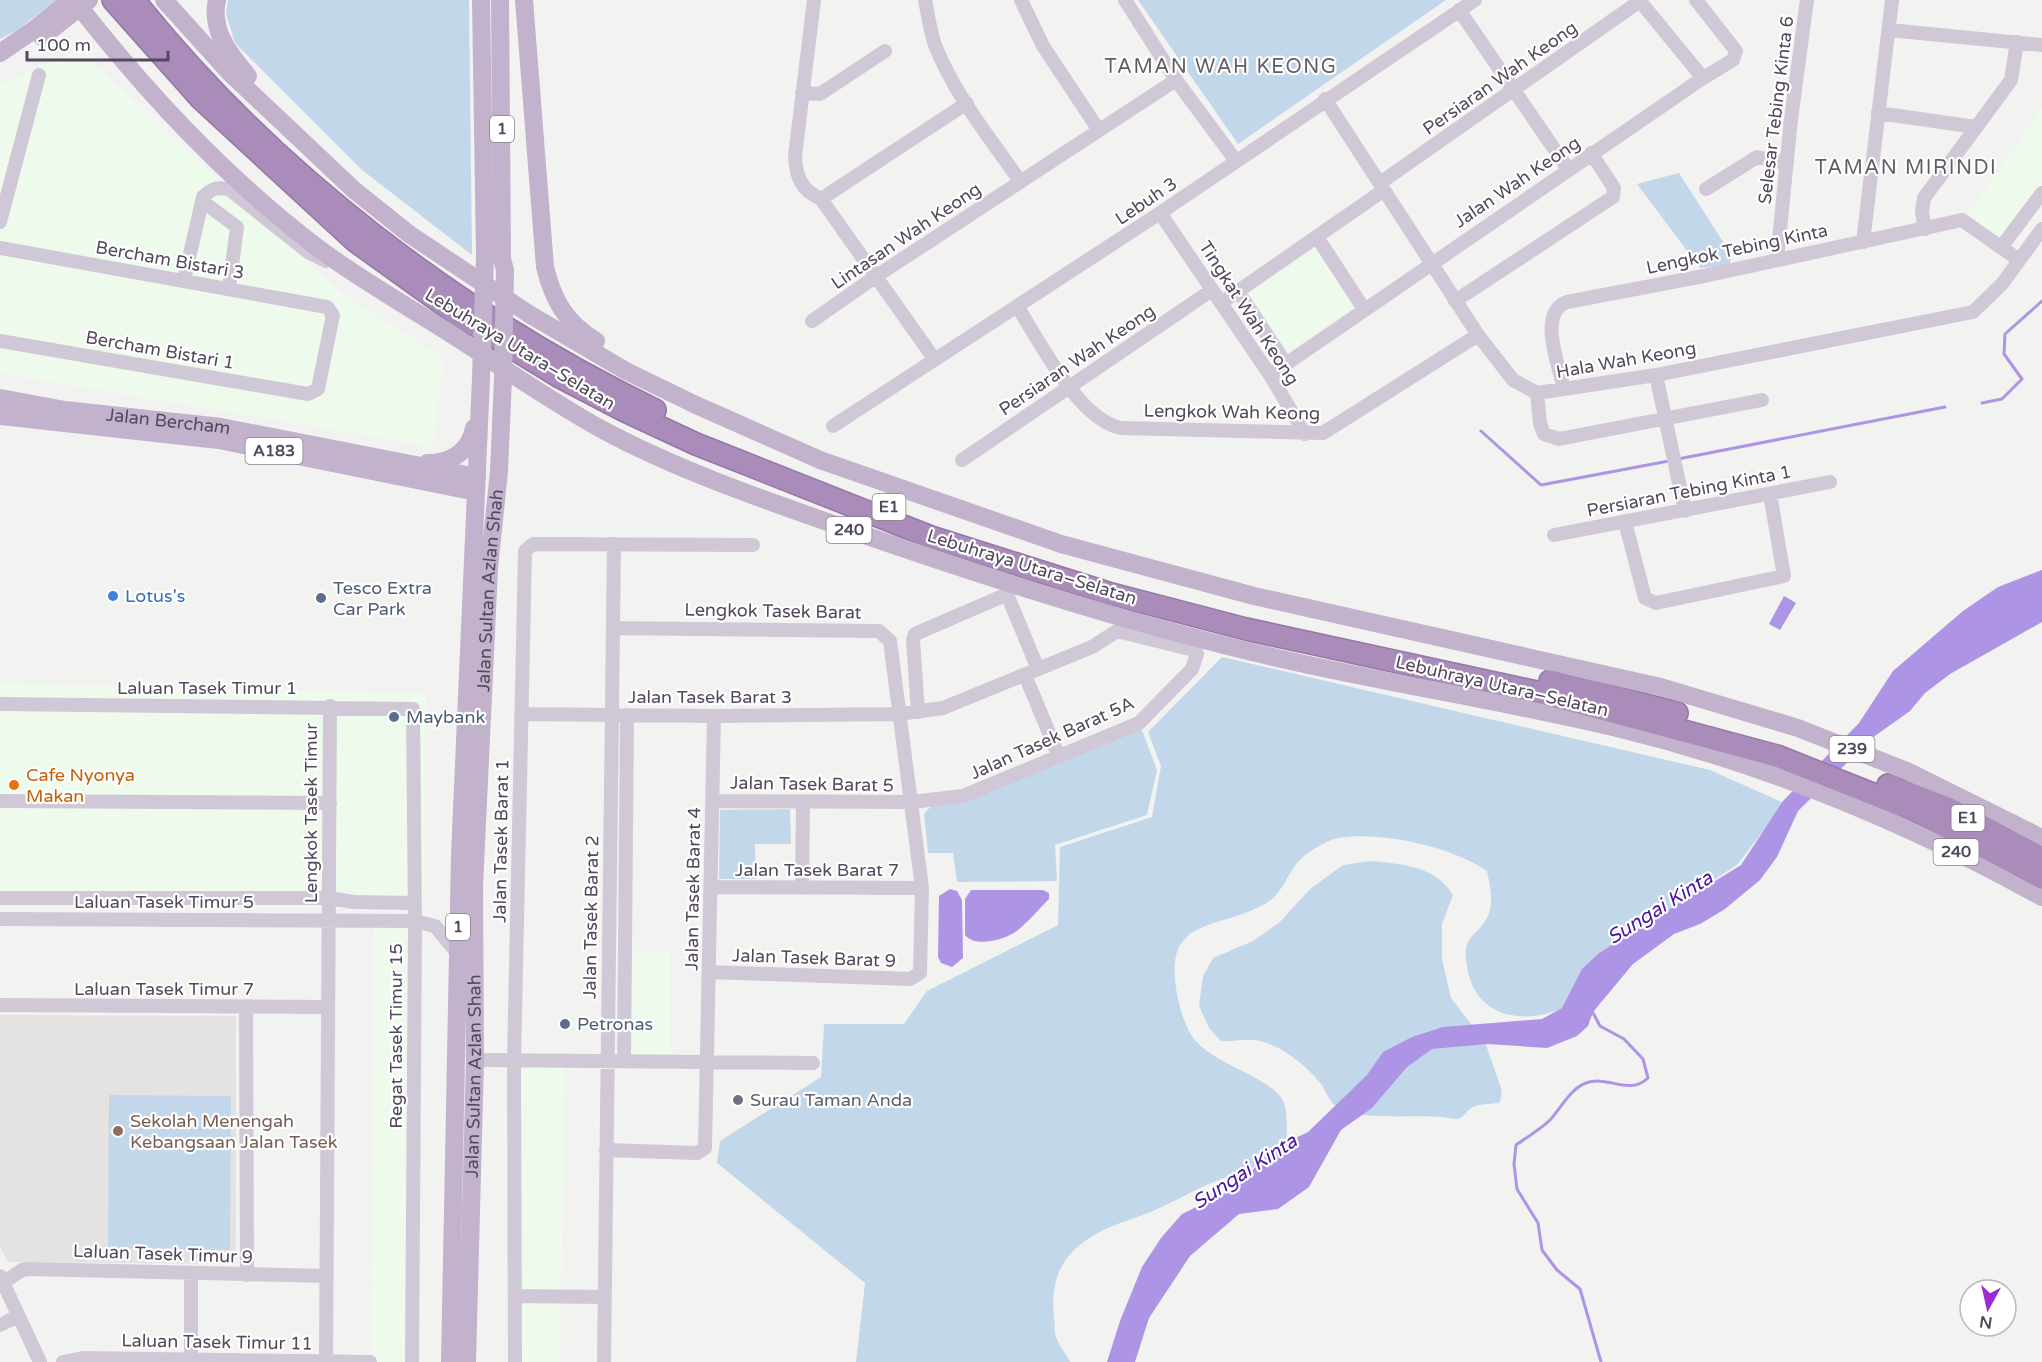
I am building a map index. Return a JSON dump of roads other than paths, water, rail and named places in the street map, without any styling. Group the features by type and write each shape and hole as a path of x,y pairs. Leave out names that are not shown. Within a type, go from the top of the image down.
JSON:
{"highway":[{"name":"Lebuhraya Utara–Selatan","path":"113,0 201,99 355,241 458,315 558,376 696,444 932,537 1108,593 1246,629 1545,694 1776,757 1918,812 2042,878"},
{"name":"Lebuhraya Utara–Selatan","path":"134,0 233,109 339,206 409,263 460,299 571,364 635,400 705,434 906,513 1096,576 1253,616 1585,689 1723,725 1776,757"},
{"name":"Lebuhraya Utara–Selatan","path":"1879,798 1950,809 2042,858"}],"main road":[{"path":"0,53 39,33 72,0"},
{"name":"240","path":"72,0 122,62 214,160 278,216 363,279 534,390 603,430 661,458 791,509 1057,599 1205,641 1298,663 1620,729 1776,757 1879,798 1976,861 2042,897"},
{"path":"0,64 39,33 89,0"},
{"name":"239","path":"164,0 230,73 354,189 409,234 520,308 626,371 696,405 820,460 1061,544 1254,596 1661,687 1798,728 1907,771 2042,838"},
{"path":"217,0 218,29 232,58 326,154 354,189"},
{"name":"Jalan Sultan Azlan Shah","path":"481,0 493,257"},
{"name":"Jalan Sultan Azlan Shah","path":"467,1362 475,1060 474,886 489,568 494,518 493,257 500,0"},
{"path":"524,0 545,267 557,305 581,332 696,405"},
{"path":"493,378 491,469 479,485 490,496 494,518"},
{"name":"Jalan Sultan Azlan Shah","path":"450,1362 458,954 473,571 479,485 480,404 493,378"},
{"name":"Jalan Bercham","path":"0,398 65,410 221,427 479,485"},
{"path":"311,446 319,443 428,463 439,463 453,459 472,440 480,404"},
{"name":"Jalan Bercham","path":"0,416 219,440 433,483 479,485"},
{"path":"0,424 47,428 69,425"},
{"path":"433,483 457,494 464,505 473,571"}],"street":[{"path":"814,0 795,166 804,189 821,199 935,360"},
{"path":"925,0 935,43 967,103 1020,182"},
{"path":"1021,0 1043,46 1098,129"},
{"path":"1125,0 1176,80 1236,161"},
{"name":"Lebuh 3","path":"833,426 1161,213 1325,99 1475,0"},
{"name":"Jalan Wah Keong","path":"1270,375 1591,153 1733,60 1736,51 1696,0"},
{"name":"Selesar Tebing Kinta 6","path":"1778,260 1786,163 1807,0"},
{"path":"1863,242 1892,0"},
{"path":"1640,1 1703,78"},
{"name":"Persiaran Wah Keong","path":"1221,303 1317,237 1382,187 1640,1"},
{"path":"1459,10 1568,169"},
{"path":"1889,30 2042,45"},
{"path":"1925,229 1922,212 1924,198 2014,75 2017,42"},
{"path":"802,93 820,94 885,51"},
{"path":"1,217 39,75"},
{"name":"Lintasan Wah Keong","path":"812,321 1098,129 1176,80"},
{"name":"Hala Wah Keong","path":"1325,99 1478,335 1513,381 1537,393 1656,375 1973,312 1989,299 2042,229"},
{"path":"821,199 967,103"},
{"path":"1878,114 1976,127"},
{"path":"1455,301 1613,197 1614,188 1591,153"},
{"path":"1706,189 1757,157 1786,163"},
{"path":"184,280 202,201 210,190 218,187 229,189 308,252 363,279"},
{"path":"2002,246 2042,193"},
{"path":"202,201 237,227 230,288"},
{"name":"Tingkat Wah Keong","path":"1161,213 1270,375 1305,434"},
{"name":"Lengkok Tebing Kinta","path":"1564,389 1550,321 1555,308 1561,304 1962,220 2019,260"},
{"path":"1317,237 1364,309"},
{"name":"Bercham Bistari 3","path":"0,249 230,288 332,310 333,315 318,389 314,393"},
{"name":"Persiaran Wah Keong","path":"962,460 1212,290"},
{"name":"Tingkat Wah Keong","path":"1238,291 1286,364"},
{"name":"Lengkok Wah Keong","path":"1017,306 1070,387 1097,418 1114,427 1305,434 1327,432 1478,335"},
{"name":"Bercham Bistari 1","path":"0,341 314,393"},
{"path":"1656,375 1685,511"},
{"path":"1537,393 1540,423 1544,434 1550,438 1559,439 1762,400"},
{"name":"Persiaran Tebing Kinta 1","path":"1554,535 1830,482"},
{"path":"1624,522 1645,598 1656,603 1784,576 1770,494"},
{"name":"Jalan Tasek Barat 1","path":"515,1362 514,1060 525,551 534,544 753,545"},
{"name":"Jalan Tasek Barat 2","path":"604,1362 614,544"},
{"path":"918,712 913,640 915,634 1003,596 1009,599 1059,757"},
{"name":"Lengkok Tasek Barat","path":"613,628 879,631 890,641 922,888 921,969 917,977"},
{"name":"Jalan Tasek Barat 3","path":"521,714 714,716 918,712 948,707 1092,647 1112,632 1148,638"},
{"name":"Jalan Tasek Barat 5A","path":"911,802 963,796 1139,723 1195,666 1197,654 1194,650 1148,638"},
{"name":"Laluan Tasek Timur 1","path":"0,704 330,706 413,709"},
{"name":"Lengkok Tasek Timur","path":"326,1362 328,920 336,898 330,803 330,706"},
{"name":"Regat Tasek Timur 15","path":"412,1362 415,921 413,709"},
{"path":"624,1061 627,715"},
{"name":"Jalan Tasek Barat 4","path":"606,1150 697,1153 705,1148 714,716"},
{"path":"0,801 330,803"},
{"name":"Jalan Tasek Barat 5","path":"713,801 911,802"},
{"path":"802,888 803,802"},
{"name":"Jalan Tasek Barat 7","path":"711,887 922,888"},
{"path":"0,898 336,898 352,894 415,899"},
{"name":"Laluan Tasek Timur 5","path":"0,919 328,920"},
{"name":"Lengkok Tasek Timur","path":"328,920 415,921 435,926 458,954"},
{"name":"Jalan Tasek Barat 9","path":"710,972 910,979 917,977"},
{"name":"Laluan Tasek Timur 7","path":"0,1005 328,1007"},
{"path":"246,1008 247,1275"},
{"path":"475,1060 813,1062"},
{"name":"Laluan Tasek Timur 9","path":"2,1279 28,1269 326,1276"},
{"path":"191,1273 191,1359"},
{"path":"2,1279 40,1362"},
{"path":"515,1296 605,1297"},
{"path":"0,1325 18,1316"},
{"name":"Laluan Tasek Timur 11","path":"63,1362 83,1358 370,1362"}],"waterway":[{"path":"1982,403 2002,399 2022,379 2004,354 2005,334 2042,301"},
{"path":"1678,459 1945,407"},
{"path":"1481,431 1541,485 1669,461"},
{"path":"1591,1009 1600,1026 1624,1039 1643,1059 1648,1078 1633,1085 1594,1081 1580,1086 1570,1094 1546,1123 1516,1145 1514,1164 1517,1189 1538,1223 1542,1250 1557,1270 1580,1289 1601,1362"}],"place":[{"name":"Lotus's","path":"113,596"},
{"name":"Tesco Extra Car Park","path":"321,598"},
{"name":"Maybank","path":"394,717"},
{"name":"Cafe Nyonya Makan","path":"14,785"},
{"name":"Petronas","path":"565,1024"},
{"name":"Surau Taman Anda","path":"738,1100"},
{"name":"Sekolah Menengah Kebangsaan Jalan Tasek","path":"118,1131"}],"district":[{"name":"TAMAN WAH KEONG","path":"1221,67"},
{"name":"TAMAN MIRINDI","path":"1906,168"}],"water label":[{"name":"Sungai Kinta","path":"1660,908"},
{"name":"Sungai Kinta","path":"1245,1172"}]}
